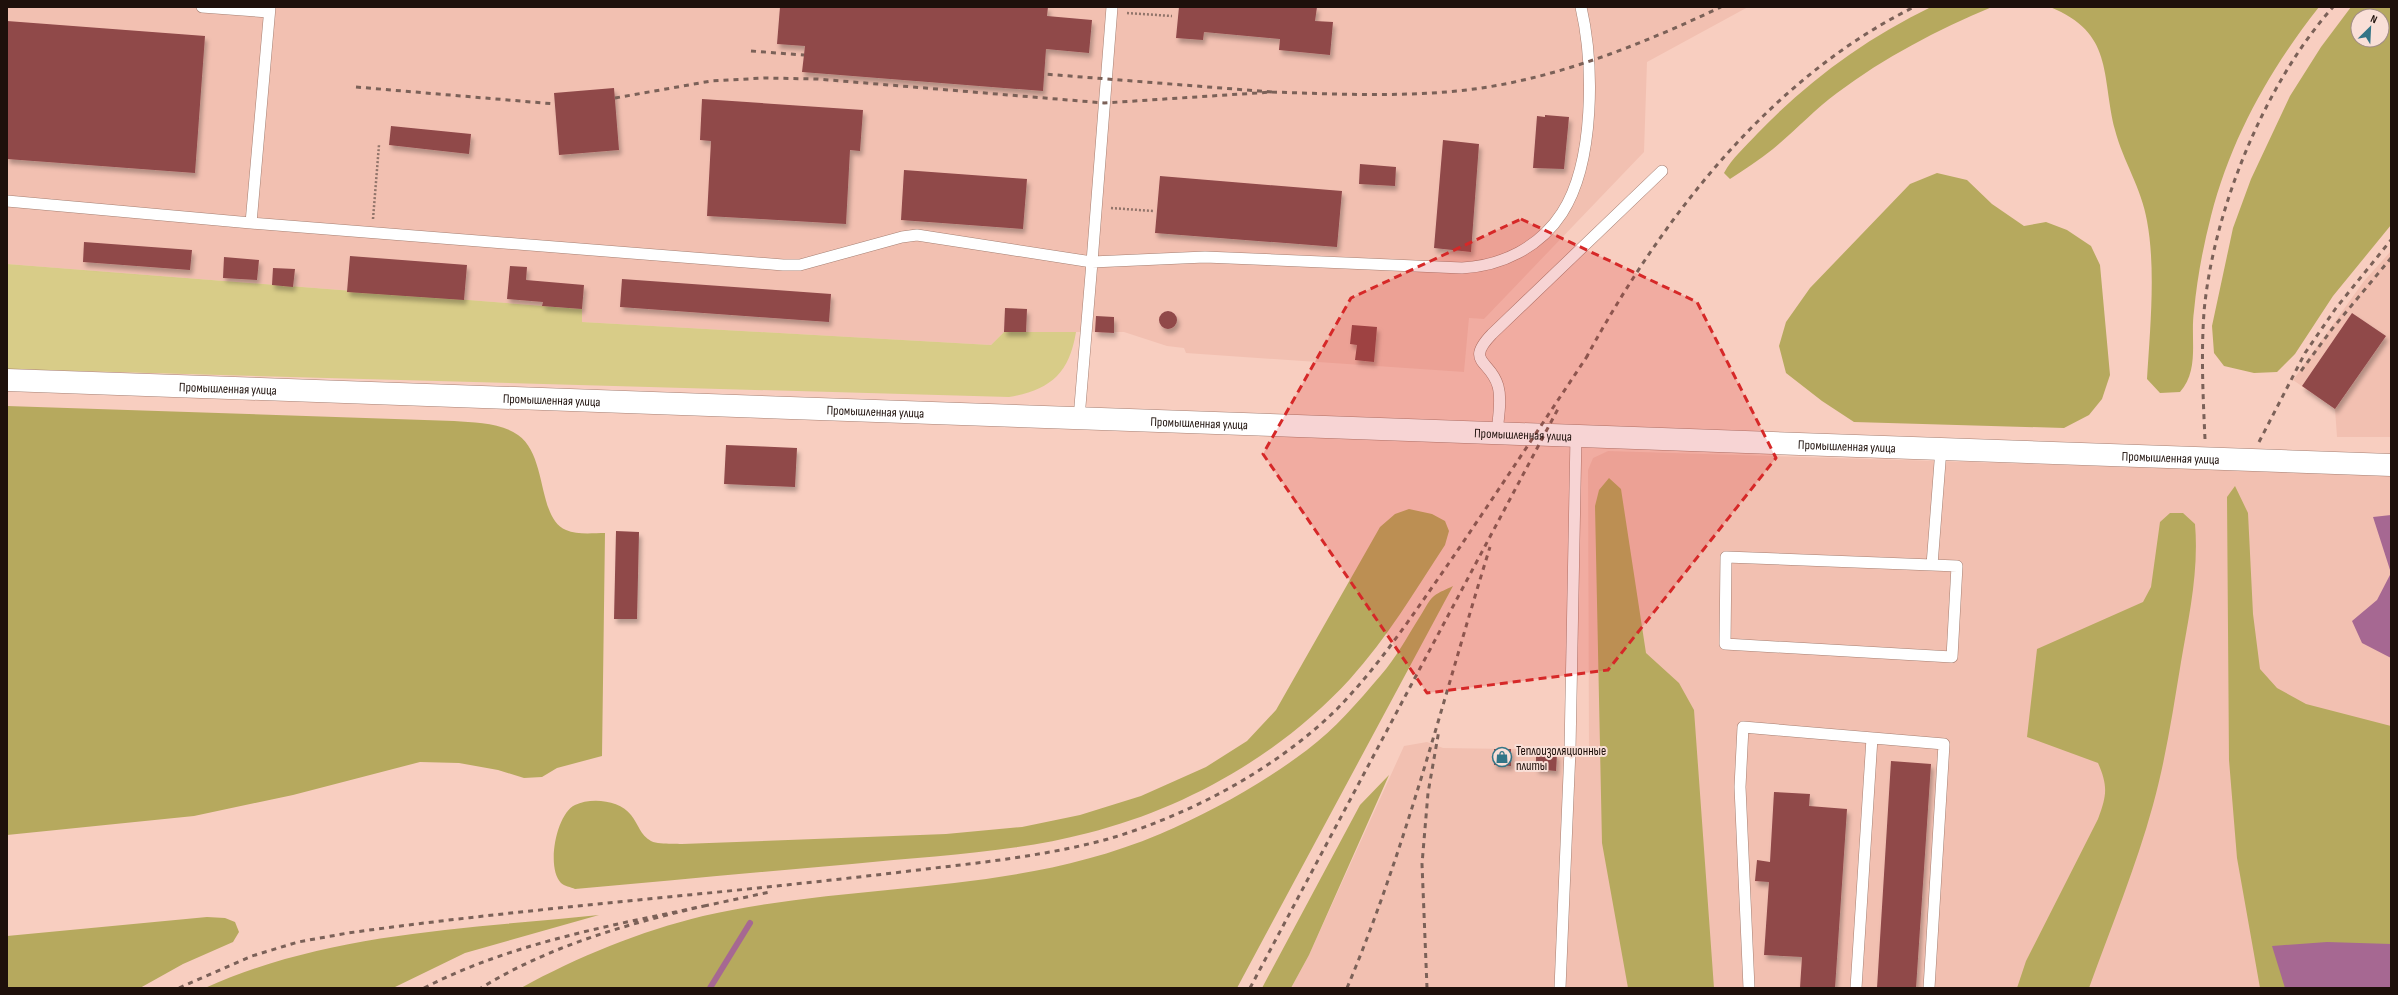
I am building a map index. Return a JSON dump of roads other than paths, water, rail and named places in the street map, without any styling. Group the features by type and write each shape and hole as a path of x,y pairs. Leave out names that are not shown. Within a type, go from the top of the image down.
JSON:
{"street":[{"name":"Промышленная улица","path":"7,380 2391,465"}],"lane":[{"path":"202,7 270,10 251,223"},
{"path":"7,201 251,223 783,265 800,264 902,237 918,235 1092,262 1205,257 1462,268 1483,267 1504,261 1530,245 1545,232 1562,213 1572,192 1580,167 1588,120 1586,35 1581,7"},
{"path":"1079,418 1112,9"},
{"path":"1497,433 1498,387 1494,378 1482,363 1479,356 1480,348 1492,334 1662,171"},
{"path":"1560,988 1570,750 1576,436"},
{"path":"1932,565 1941,449"},
{"path":"1726,557 1932,565 1957,566 1952,657 1725,644 1726,557"},
{"path":"1750,988 1740,787 1743,727 1944,744 1929,988"},
{"path":"1856,988 1872,738"}],"waterway":[{"path":"710,988 750,923"}],"railway":[{"path":"1272,92 1364,94 1434,93 1457,91 1525,80 1559,71 1625,48 1721,7"},
{"path":"1586,358 1616,306 1649,254 1685,204 1724,157 1767,113 1812,73 1861,37 1914,7"},
{"path":"2205,439 2202,360 2204,312 2209,273 2218,232 2246,150 2265,110 2285,73 2308,38 2333,7"},
{"path":"751,51 804,55"},
{"path":"615,98 711,81 764,78 817,79 1104,103 1272,92 1044,74"},
{"path":"356,87 555,104"},
{"path":"2259,442 2305,353 2336,308 2391,240"},
{"path":"2301,371 2332,329 2391,258"},
{"path":"179,988 252,956 298,942 348,933 501,914 995,861 1086,845 1139,829 1170,817 1230,788 1287,751 1313,731 1353,692 1382,657 1423,601 1588,355"},
{"path":"1250,988 1559,407"},
{"path":"1347,988 1388,880 1424,770 1490,547"},
{"path":"1427,988 1422,864 1428,793 1439,730"},
{"path":"704,906 770,892"},
{"path":"424,988 457,972 526,948 596,929 704,906 646,920 561,948 507,973 481,988"}],"place":[{"name":"Теплоизоляционные плиты","path":"1502,757"}]}
